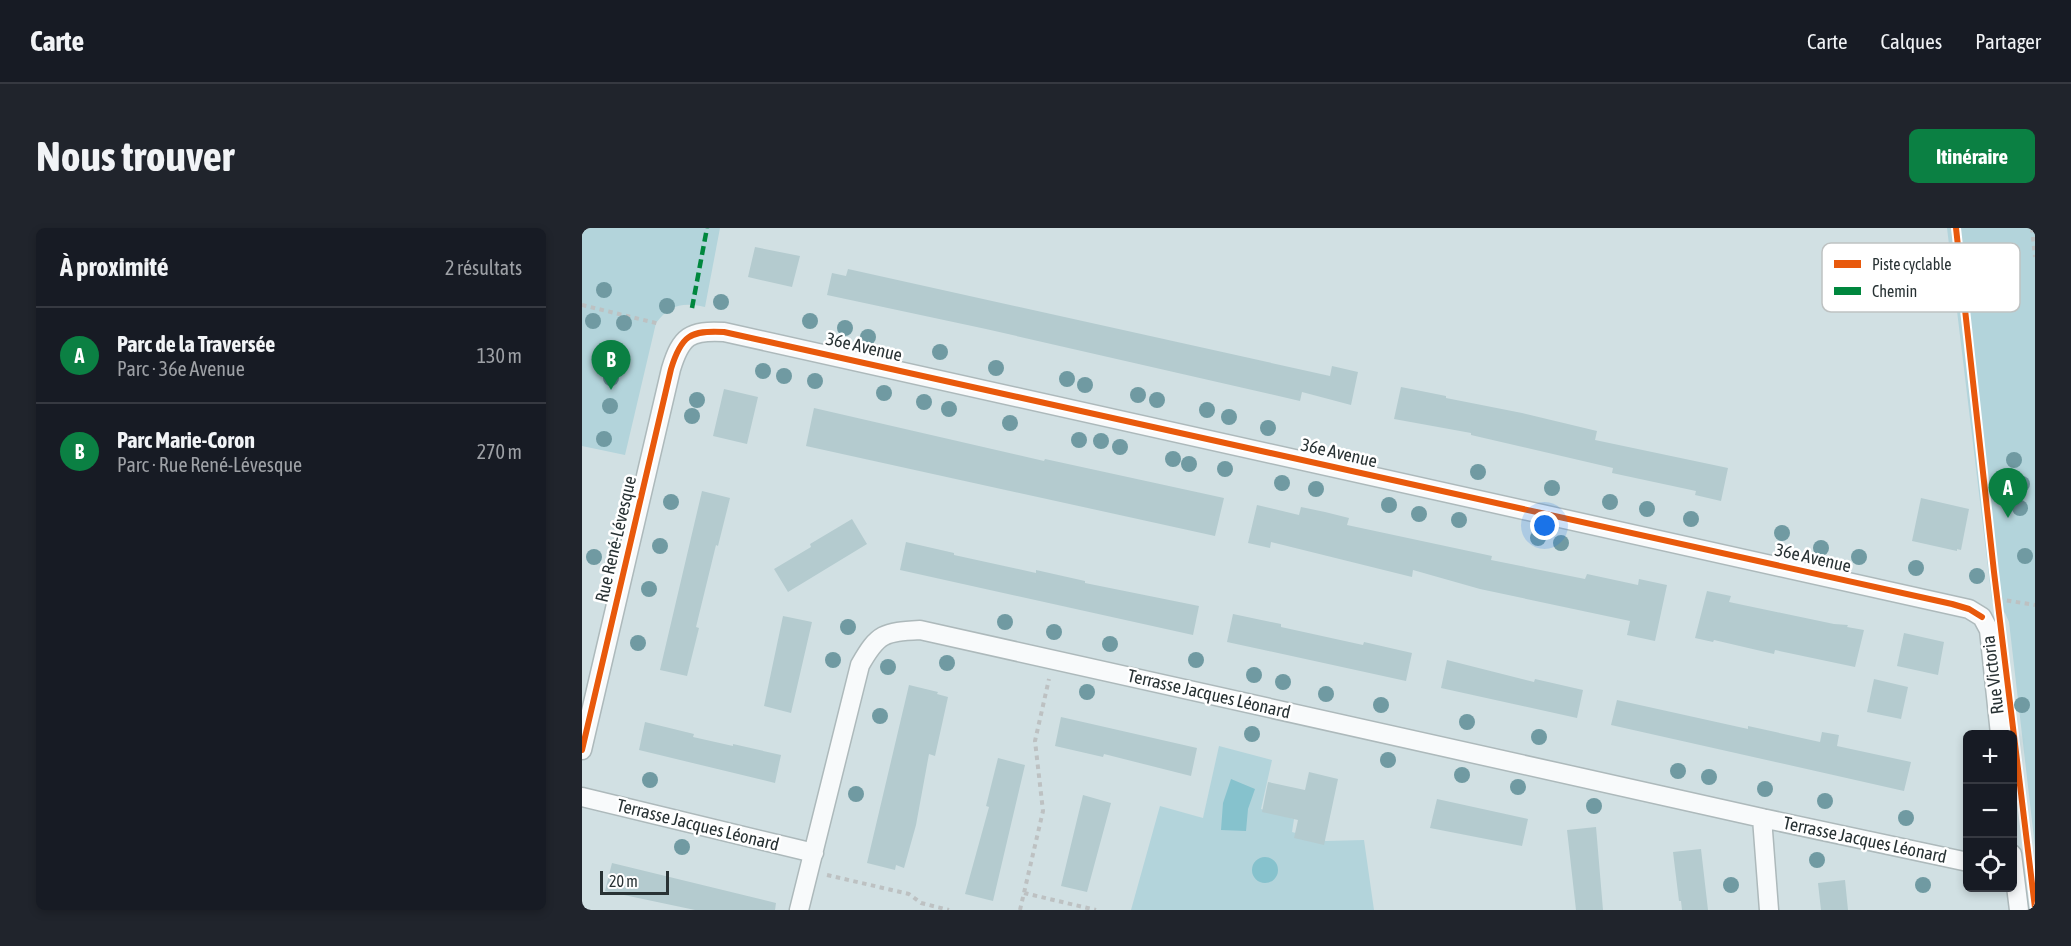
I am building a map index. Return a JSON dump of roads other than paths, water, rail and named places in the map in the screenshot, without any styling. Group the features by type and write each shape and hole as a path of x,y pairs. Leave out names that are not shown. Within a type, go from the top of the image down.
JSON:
{"street":[{"name":"36e Avenue","path":"687,338 701,331 724,332 1952,604 1969,609 1982,617"},
{"name":"Rue René-Lévesque","path":"582,750 670,369 676,353 687,338"},
{"name":"Rue Victoria","path":"1982,617 1989,630 1999,730"},
{"name":"Terrasse Jacques Léonard","path":"799,910 860,665 873,642 895,631 921,630 1963,861"},
{"name":"Terrasse Jacques Léonard","path":"582,797 811,862"},
{"name":"Terrasse Jacques Léonard","path":"1762,818 1769,910"},
{"path":"2017,892 2019,910"}],"water":[{"path":"1231,779 1255,789 1248,809 1246,831 1221,830 1223,803"},
{"path":"1265,857 1274,861 1278,870 1274,879 1265,883 1256,879 1252,870 1256,861"}],"place":[{"name":"Parc Marie-Coron","path":"611,390"},
{"name":"Parc de la Traversée","path":"2008,518"}]}
